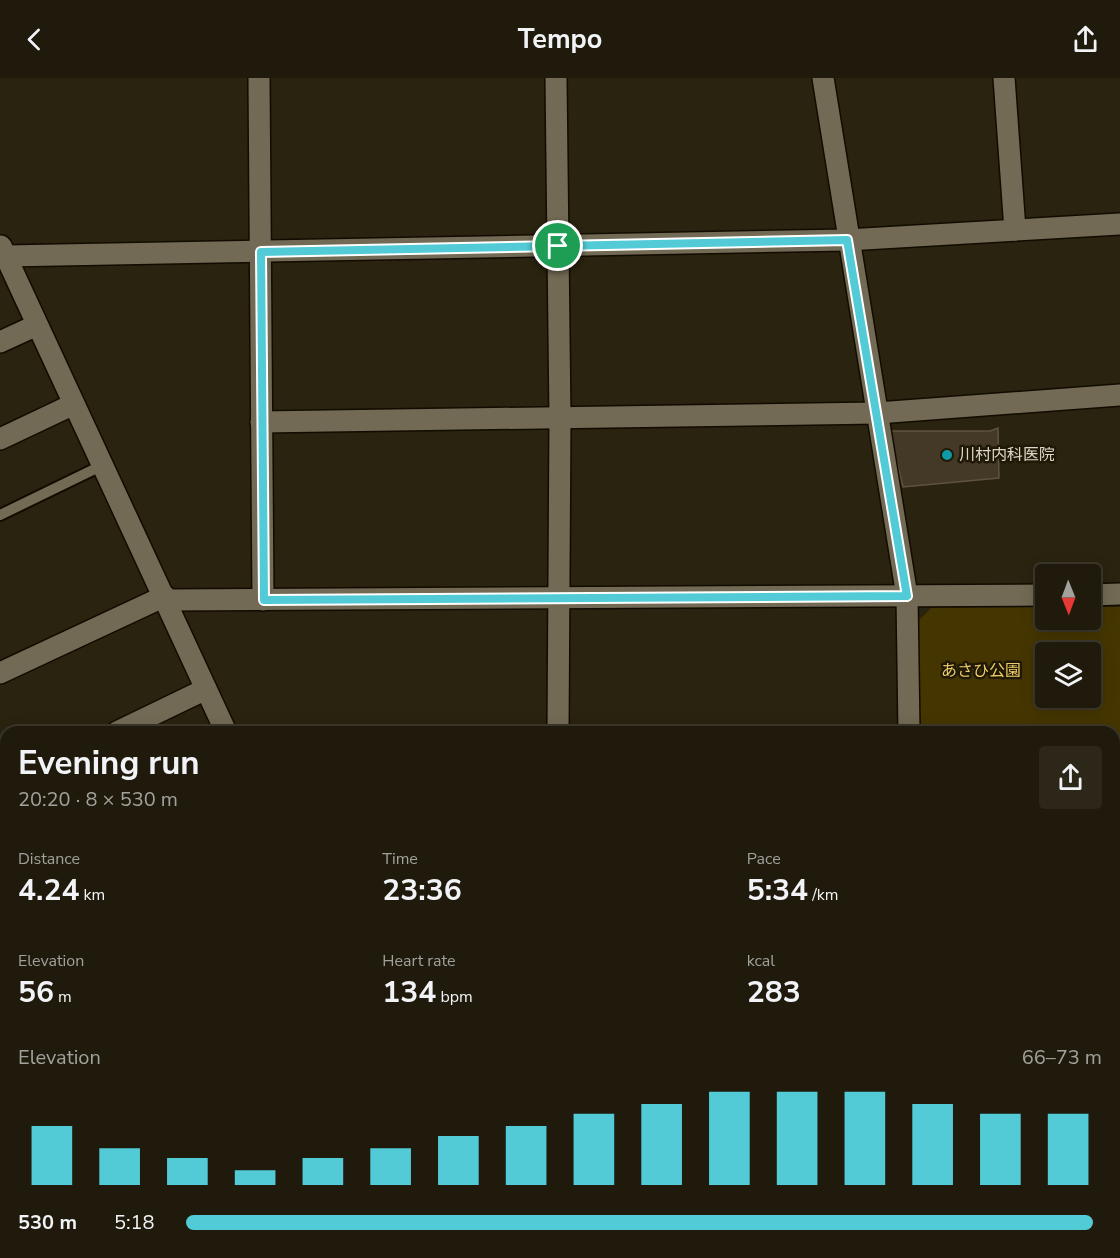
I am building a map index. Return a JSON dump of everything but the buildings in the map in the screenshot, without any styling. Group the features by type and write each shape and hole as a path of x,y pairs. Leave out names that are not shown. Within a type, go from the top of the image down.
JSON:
{"street":[{"path":"259,78 264,600"},
{"path":"556,78 560,418 558,726"},
{"path":"823,78 847,240 907,596 909,726"},
{"path":"1004,78 1015,230"},
{"path":"223,726 166,598 37,325 8,284 3,249 261,252 847,240 1120,224"},
{"path":"0,342 37,325"},
{"path":"261,422 877,413 1120,395"},
{"path":"0,439 74,404"},
{"path":"1101,595 1120,594"},
{"path":"0,673 166,598 264,600 1035,595"},
{"path":"129,726 206,689"}],"lane":[{"path":"0,514 103,465"}],"green space":[{"name":"あさひ公園","path":"1035,607 1035,630 1101,630 1101,607 1120,607 1120,726 920,726 918,621 931,608"}],"place":[{"name":"川村内科医院","path":"947,455"}],"route":[{"path":"847,240 907,596 264,600 261,252 558,246 847,240"}]}
